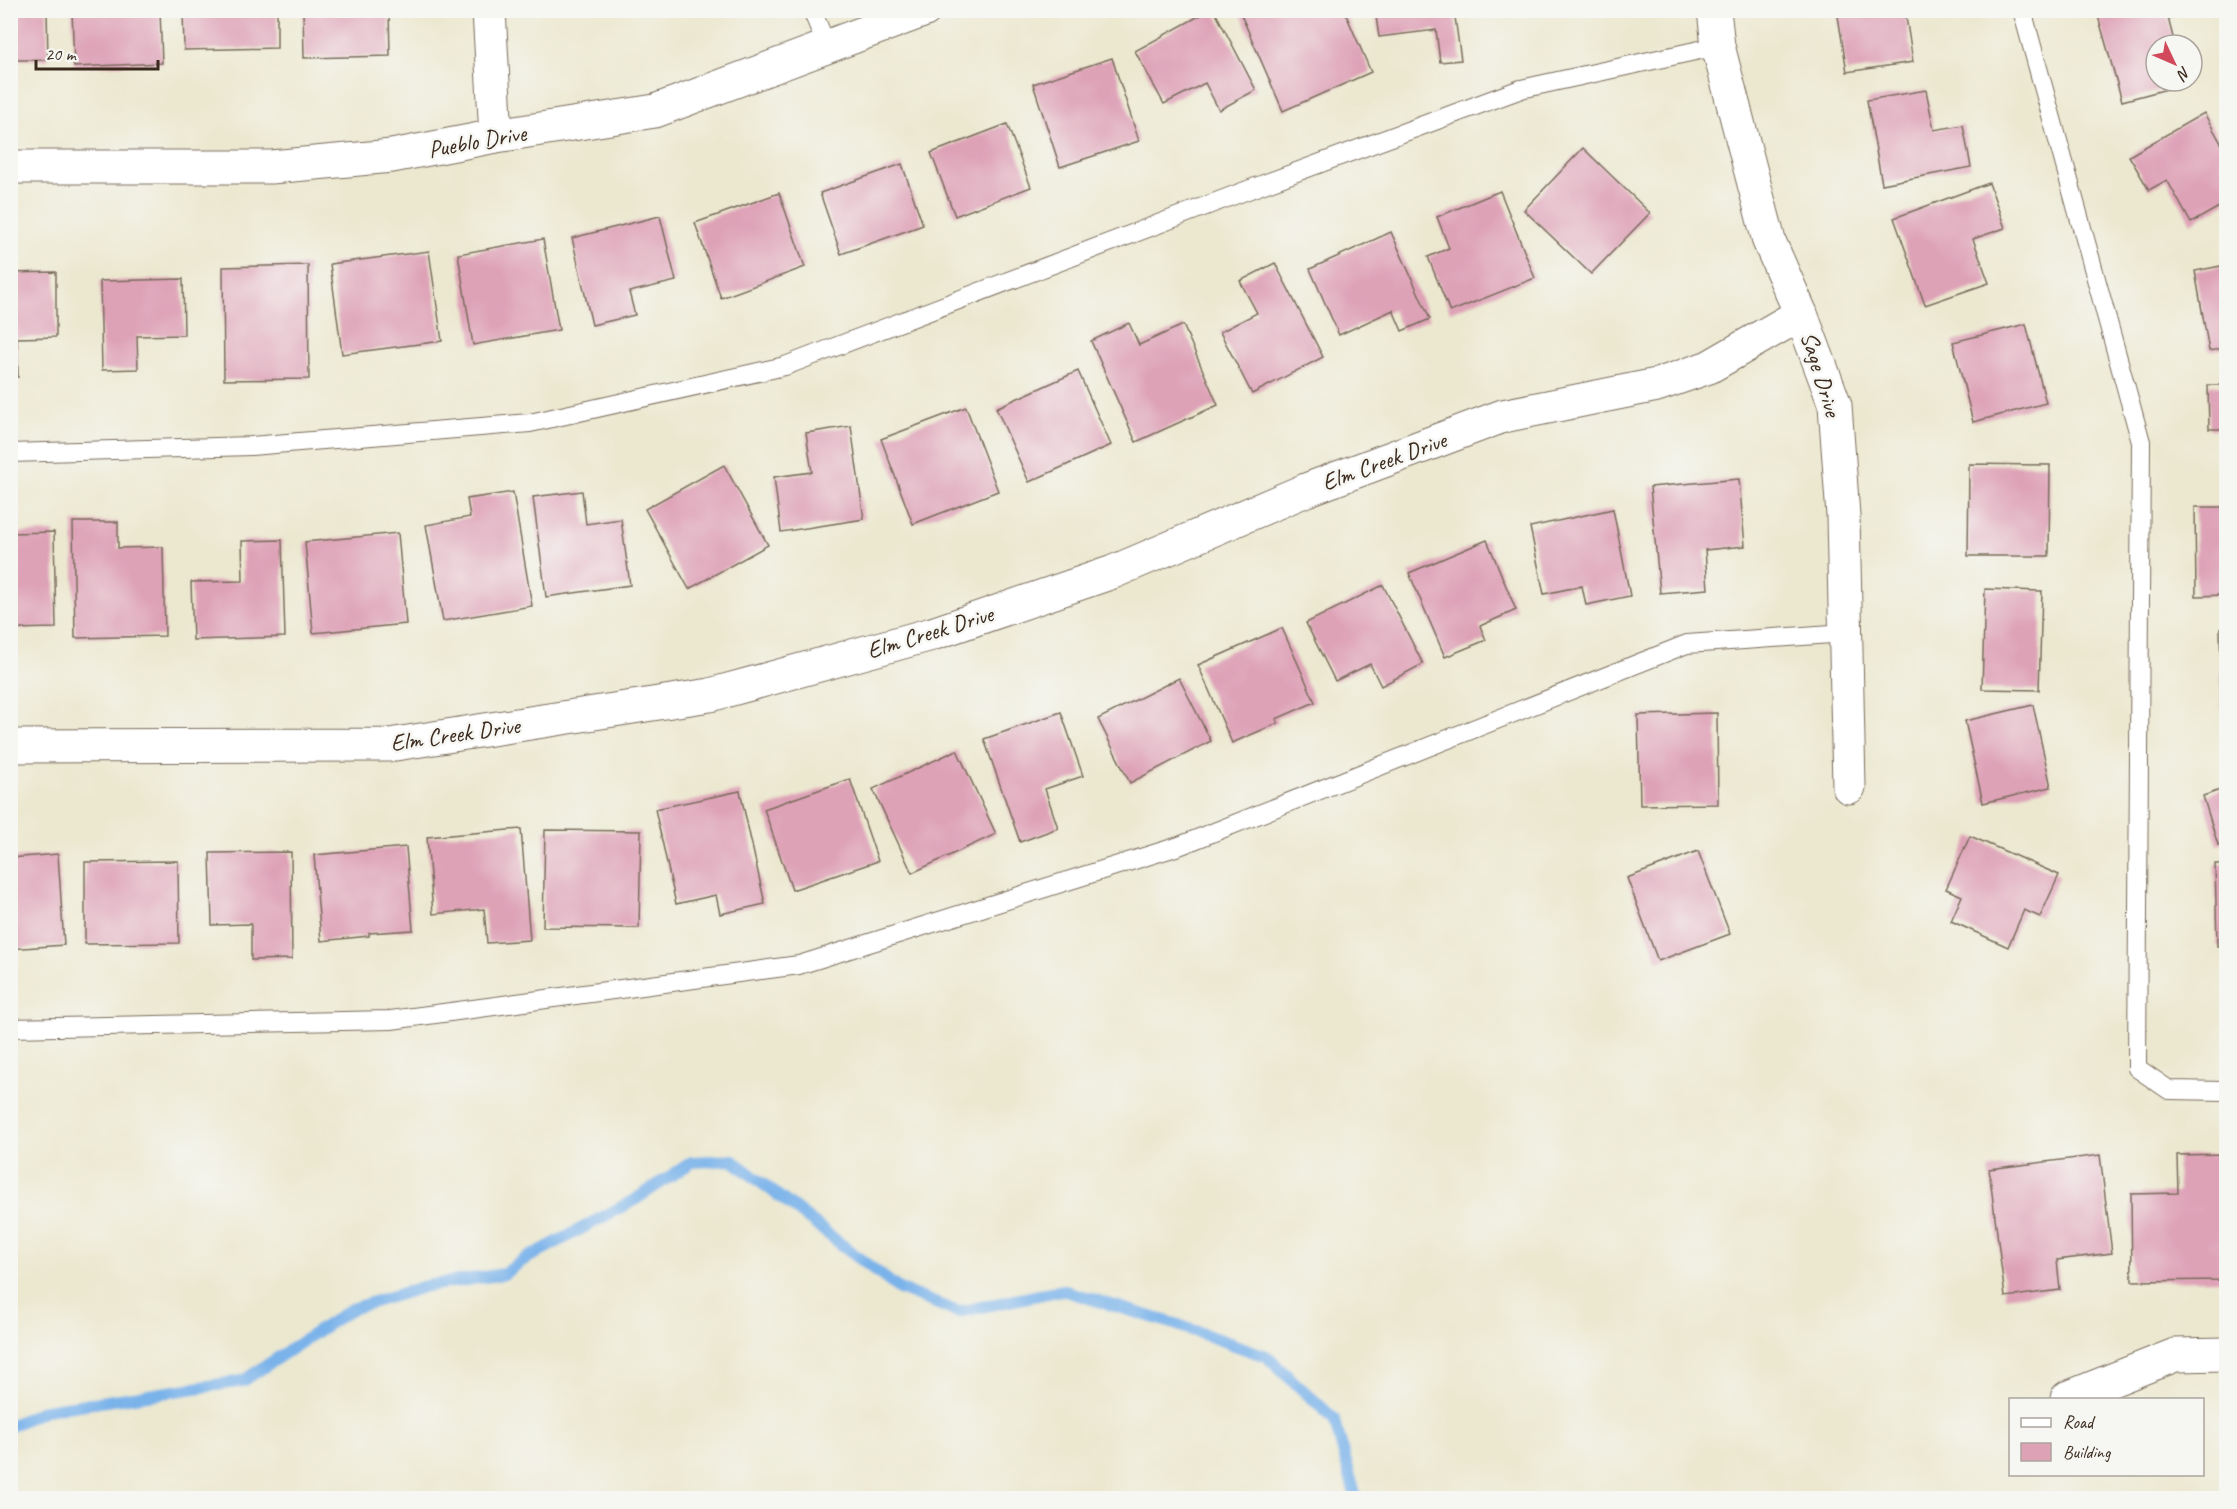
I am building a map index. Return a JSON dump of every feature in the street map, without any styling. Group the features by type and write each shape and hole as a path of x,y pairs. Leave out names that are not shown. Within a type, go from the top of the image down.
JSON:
{"street":[{"path":"489,10 496,136"},
{"name":"Pueblo Drive","path":"10,167 270,167 392,156 496,136 655,111 925,10"},
{"name":"Sage Drive","path":"1714,10 1718,46 1769,241 1801,314 1836,405 1843,516 1849,787"},
{"name":"Elm Creek Drive","path":"10,746 389,745 710,695 933,634 1113,572 1306,490 1503,416 1668,381 1709,366 1801,314"},
{"path":"2067,1398 2175,1355 2226,1354"}],"lane":[{"path":"812,10 827,47"},
{"path":"2022,10 2141,442 2137,1068 2169,1090 2226,1092"},
{"path":"10,453 251,446 530,423 785,366 1223,199 1521,89 1718,46"},
{"path":"10,1028 391,1020 799,965 1179,846 1687,644 1846,633"}],"building":[{"path":"10,10 47,10 48,60 10,60"},
{"path":"72,10 160,10 162,63 74,67"},
{"path":"183,10 277,10 277,48 184,50"},
{"path":"303,10 389,10 390,56 304,58"},
{"path":"1210,10 1214,10 1256,90 1219,110 1205,83 1164,104 1135,51"},
{"path":"1239,10 1344,10 1371,72 1283,111"},
{"path":"1375,10 1454,10 1461,60 1440,62 1436,30 1379,37"},
{"path":"1837,10 1905,10 1913,62 1847,72"},
{"path":"2118,10 2166,10 2172,33 2144,33 2144,93 2152,93 2122,101 2098,16"},
{"path":"1112,58 1139,141 1060,167 1033,84"},
{"path":"1926,90 1934,130 1963,125 1971,167 1882,184 1867,100"},
{"path":"2204,113 2226,152 2226,203 2191,223 2167,180 2149,190 2129,156"},
{"path":"1007,124 1031,187 955,216 931,153"},
{"path":"1583,148 1650,213 1591,274 1524,210"},
{"path":"902,164 923,225 841,254 820,193"},
{"path":"1989,183 2005,228 1973,239 1989,283 1925,305 1894,218"},
{"path":"1500,191 1535,278 1450,312 1428,257 1449,248 1437,217"},
{"path":"779,193 805,267 721,298 695,223"},
{"path":"660,216 676,281 629,292 635,315 592,325 572,238"},
{"path":"1391,232 1430,319 1402,331 1393,310 1339,335 1310,269"},
{"path":"543,239 559,330 473,345 458,254"},
{"path":"429,251 442,341 342,354 330,264"},
{"path":"1275,263 1323,357 1252,394 1220,332 1257,313 1240,281"},
{"path":"308,265 309,379 224,380 223,267"},
{"path":"2226,265 2226,348 2209,351 2195,271"},
{"path":"56,272 56,337 17,338 18,377 10,377 10,273"},
{"path":"183,279 184,335 137,336 138,369 102,370 100,281"},
{"path":"1129,323 1139,345 1183,325 1218,405 1136,442 1091,341"},
{"path":"2026,324 2046,403 1973,422 1953,342"},
{"path":"1078,371 1111,445 1029,482 996,408"},
{"path":"2208,385 2226,385 2226,429 2209,429"},
{"path":"966,407 998,491 913,524 881,439"},
{"path":"851,426 864,519 781,532 774,477 812,472 806,433"},
{"path":"1969,464 2050,465 2049,556 1968,556"},
{"path":"724,465 768,545 689,589 645,509"},
{"path":"1739,479 1745,546 1705,550 1708,589 1660,593 1650,487"},
{"path":"582,491 586,524 621,519 630,585 546,597 533,497"},
{"path":"513,492 532,606 443,621 426,525 470,517 467,499"},
{"path":"2195,507 2226,507 2226,595 2196,596"},
{"path":"1613,509 1630,596 1586,605 1582,586 1544,594 1530,527"},
{"path":"73,522 118,522 118,548 163,547 165,636 75,638"},
{"path":"54,532 56,628 10,629 11,533"},
{"path":"398,533 406,624 313,633 305,542"},
{"path":"282,540 285,637 193,640 191,582 243,581 242,541"},
{"path":"1487,540 1516,610 1480,626 1486,640 1445,657 1409,573"},
{"path":"1383,585 1423,664 1381,686 1370,664 1335,681 1306,623"},
{"path":"1985,589 2042,591 2039,690 1982,689"},
{"path":"1282,628 1315,702 1276,719 1278,723 1232,743 1198,665"},
{"path":"2220,629 2226,629 2226,709 2222,709"},
{"path":"1179,678 1211,741 1130,783 1098,719"},
{"path":"2033,705 2051,787 1983,803 1965,721"},
{"path":"1061,712 1083,776 1045,789 1058,828 1020,842 984,739"},
{"path":"1717,713 1718,804 1640,805 1638,715"},
{"path":"957,750 996,834 912,873 873,789"},
{"path":"850,779 878,861 792,890 764,809"},
{"path":"2226,788 2226,843 2218,845 2203,796"},
{"path":"740,791 765,904 720,914 716,895 676,904 655,809"},
{"path":"521,829 530,940 487,943 484,909 433,914 427,837"},
{"path":"545,830 641,831 639,928 543,927"},
{"path":"1970,836 2059,875 2040,917 2024,910 2008,947 1951,921 1962,896 1946,889"},
{"path":"406,847 413,930 369,933 369,936 321,941 314,855"},
{"path":"1698,851 1730,934 1658,961 1627,878"},
{"path":"291,852 292,959 251,960 251,924 212,925 210,853"},
{"path":"58,854 64,945 10,949 10,858"},
{"path":"178,861 179,943 85,944 85,862"},
{"path":"2215,864 2226,864 2226,946 2217,946"},
{"path":"2226,1154 2226,1280 2132,1281 2131,1194 2178,1193 2177,1155"},
{"path":"2100,1155 2112,1253 2057,1260 2060,1290 2005,1297 1989,1169"}],"waterway":[{"path":"10,1426 45,1410 243,1381 351,1309 426,1286 504,1274 522,1261 636,1199 692,1162 732,1160 899,1289 958,1312 1062,1290 1175,1324 1266,1356 1334,1419 1356,1498"}]}
